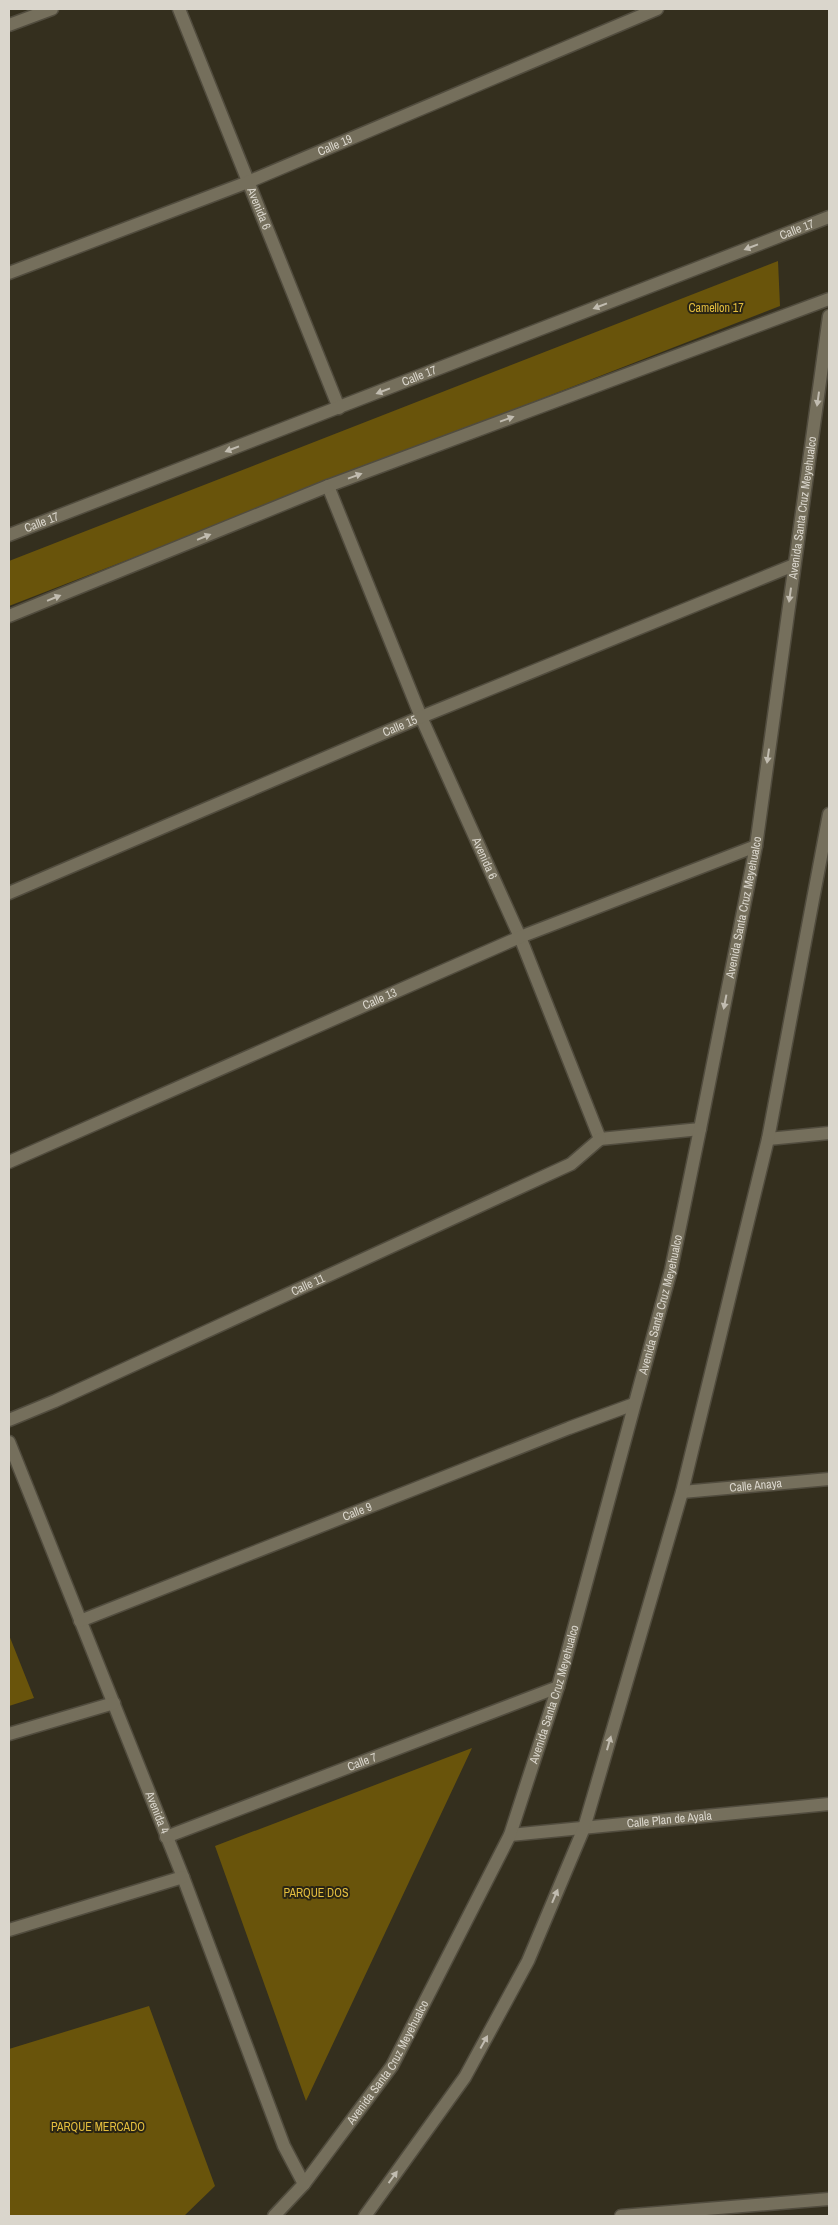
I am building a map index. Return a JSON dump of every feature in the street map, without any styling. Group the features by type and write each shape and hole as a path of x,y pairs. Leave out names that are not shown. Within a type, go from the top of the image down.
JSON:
{"street":[{"path":"9,25 52,9"},
{"name":"Avenida 6","path":"179,9 339,408"},
{"name":"Calle 19","path":"9,273 248,182 657,9"},
{"name":"Calle 17","path":"9,535 829,217"},
{"path":"9,616 328,486 829,299"},
{"name":"Avenida Santa Cruz Meyehualco","path":"274,2216 304,2184 392,2066 510,1835 558,1687 670,1270 756,846 829,316"},
{"name":"Avenida 6","path":"328,486 421,717 520,937 600,1139"},
{"name":"Calle 15","path":"9,893 421,717 794,565"},
{"path":"365,2216 465,2077 528,1961 584,1828 682,1492 768,1139 829,814"},
{"name":"Calle 13","path":"9,1162 520,937 756,846"},
{"path":"600,1139 700,1129"},
{"path":"768,1139 829,1133"},
{"name":"Calle 11","path":"9,1420 55,1401 571,1164 600,1139"},
{"name":"Calle 9","path":"80,1621 634,1404"},
{"name":"Avenida 4","path":"9,1442 183,1877 284,2146 304,2184"},
{"name":"Calle Anaya","path":"682,1492 829,1479"},
{"name":"Calle 7","path":"166,1838 558,1687"},
{"path":"9,1734 114,1703"},
{"name":"Calle Plan de Ayala","path":"510,1835 829,1804"},
{"path":"9,1930 183,1877"},
{"path":"621,2216 829,2199"}],"green space":[{"name":"Camellon 17","path":"778,261 780,306 9,606 9,561"},
{"path":"9,1635 34,1698 9,1706"},
{"name":"PARQUE DOS","path":"472,1748 306,2101 215,1846"},
{"name":"PARQUE MERCADO","path":"149,2006 215,2186 184,2216 9,2216 9,2049"}]}
